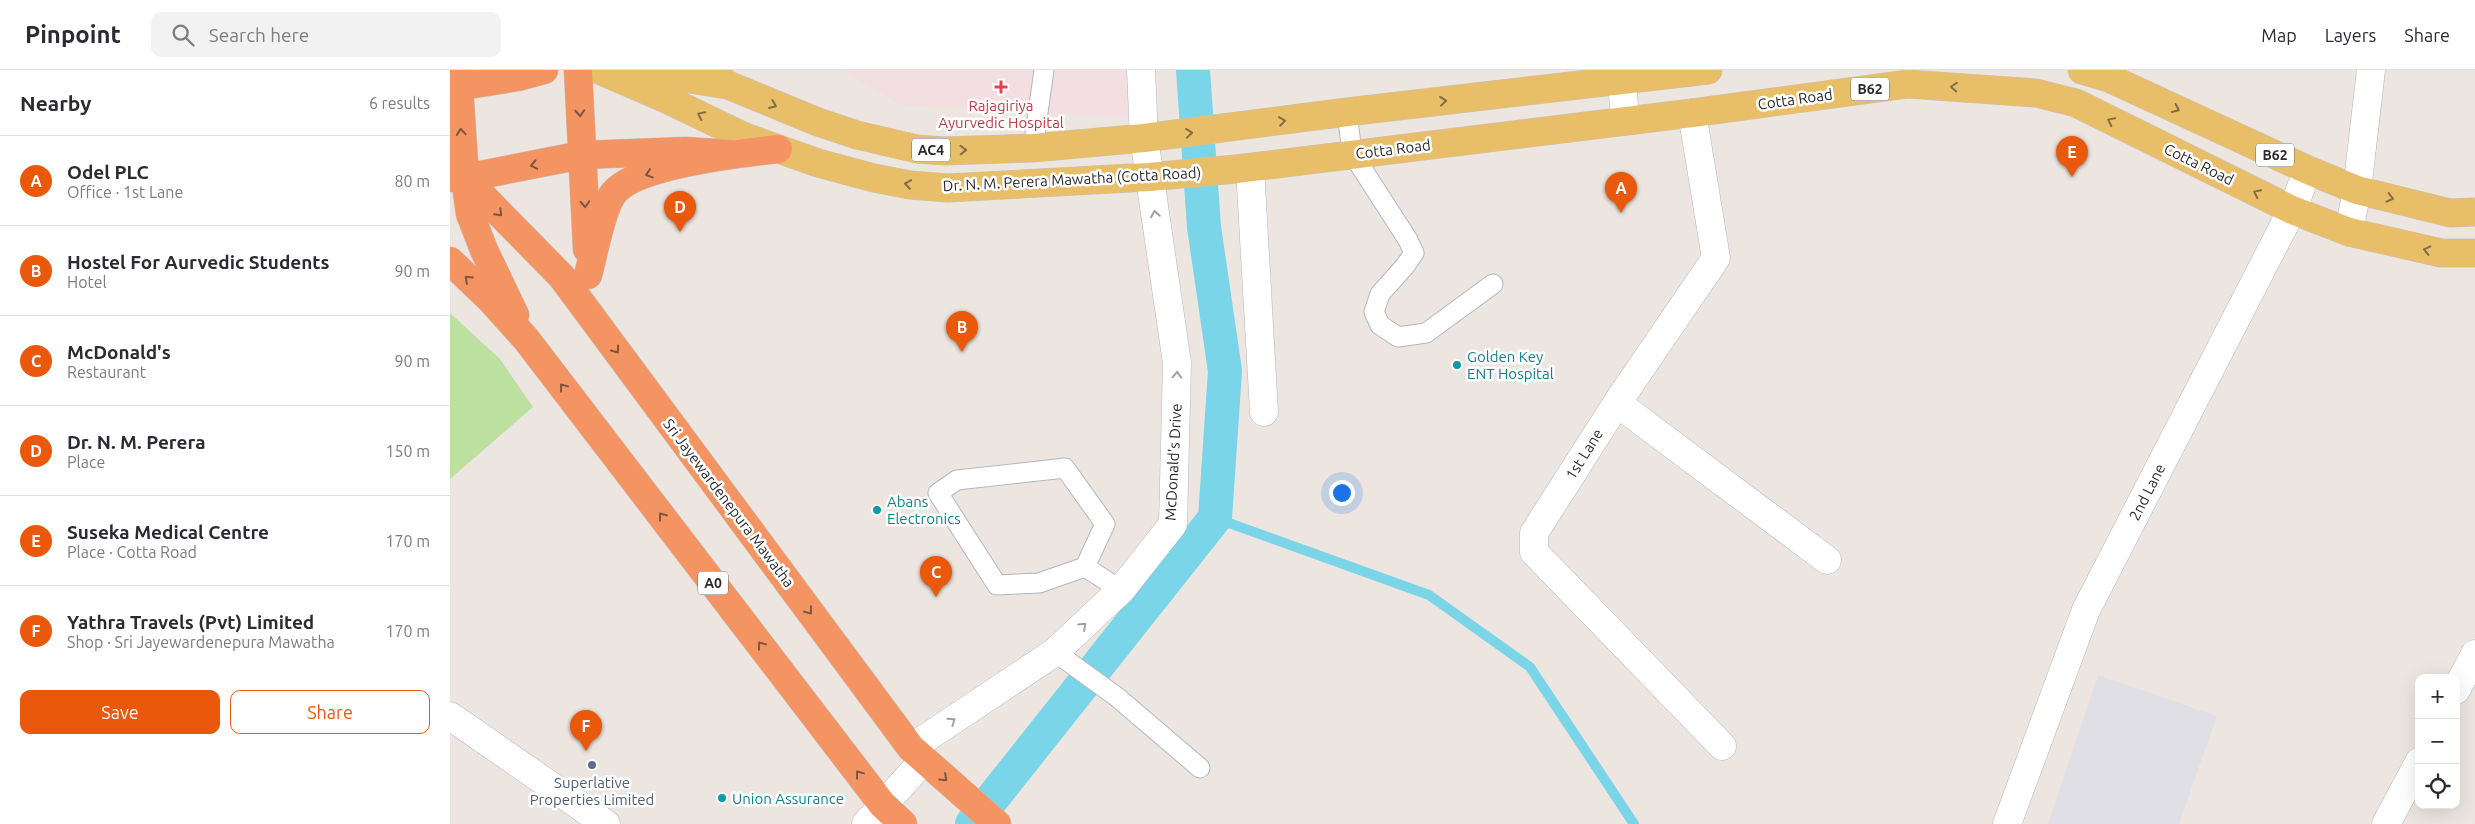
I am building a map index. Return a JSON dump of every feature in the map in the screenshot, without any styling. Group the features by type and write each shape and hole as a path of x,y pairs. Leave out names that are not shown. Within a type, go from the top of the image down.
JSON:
{"highway":[{"path":"526,339 484,250 455,176 455,81 518,77 544,70"},
{"path":"578,70 588,310"},
{"path":"588,275 604,215 613,194 627,182 648,173 730,154 778,149"},
{"path":"455,176 582,156 685,151 730,154"},
{"name":"Sri Jayewardenepura Mawatha","path":"455,176 562,277 588,310 675,432 918,754 996,824"},
{"name":"A0","path":"450,262 490,299 526,339 874,814 903,824"}],"main road":[{"name":"Dr. N. M. Perera Mawatha (Cotta Road)","path":"599,70 666,99 745,137 818,163 874,178 910,185 948,188 1149,177 1243,168"},
{"path":"634,70 718,78"},
{"path":"1347,112 1623,75 1708,70"},
{"name":"B62","path":"2082,70 2110,74 2308,170 2357,190 2450,213 2475,212"},
{"name":"AC4","path":"718,78 818,122 858,135 917,149 944,151 1033,148 1144,138 1234,128 1347,112"},
{"name":"Cotta Road","path":"1243,168 1352,153 1692,114 1908,84 2036,93 2076,103 2292,210 2349,232 2441,253 2475,253"}],"street":[{"name":"McDonald's Drive","path":"874,814 918,754 1055,652 1121,590 1172,524 1177,362 1144,138 1142,70"},
{"path":"2349,232 2357,190 2371,70"},
{"path":"1623,75 1625,121"},
{"name":"1st Lane","path":"1692,114 1716,258 1617,403 1534,533 1534,552 1722,746"},
{"path":"1243,168 1264,412"},
{"name":"2nd Lane","path":"2007,824 2086,610 2292,210 2308,170"},
{"path":"1617,403 1827,560"},
{"path":"2460,682 2475,654"},
{"path":"450,716 606,824"},
{"path":"2386,824 2418,764"}],"lane":[{"path":"1033,148 1044,70"},
{"path":"1347,112 1352,153 1408,240 1414,253 1380,294 1374,312 1380,325 1398,337 1426,333 1493,284"},
{"path":"1085,568 1105,524 1065,468 957,480 938,493 997,585 1039,583 1085,568 1121,590"},
{"path":"1055,652 1117,697 1200,768"}],"shaded area":[{"name":"Rajagiriya Ayurvedic Hospital","path":"840,70 1130,70 1132,118 902,105"},
{"path":"2098,675 2217,716 2179,824 2048,824"}],"green space":[{"path":"450,313 500,359 533,407 450,479"}],"waterway":[{"path":"972,824 1215,518 1225,371 1204,227 1193,70"},
{"path":"1215,518 1429,595 1530,667 1634,824"}],"place":[{"name":"Rajagiriya Ayurvedic Hospital","path":"1001,87"},
{"name":"Suseka Medical Centre","path":"2072,177"},
{"name":"Odel PLC","path":"1621,213"},
{"name":"Dr. N. M. Perera","path":"680,232"},
{"name":"Hostel For Aurvedic Students","path":"962,352"},
{"name":"Golden Key ENT Hospital","path":"1457,365"},
{"name":"Abans Electronics","path":"877,510"},
{"name":"McDonald's","path":"936,597"},
{"name":"Yathra Travels (Pvt) Limited","path":"586,751"},
{"name":"Superlative Properties Limited","path":"592,765"},
{"name":"Union Assurance","path":"722,798"}]}
